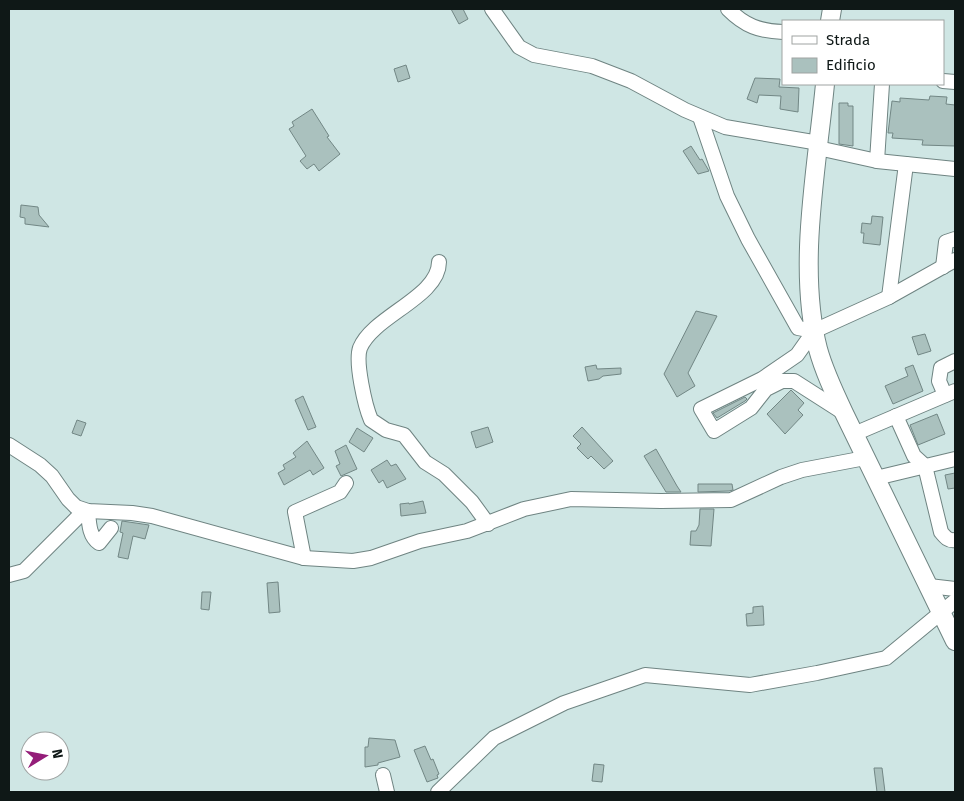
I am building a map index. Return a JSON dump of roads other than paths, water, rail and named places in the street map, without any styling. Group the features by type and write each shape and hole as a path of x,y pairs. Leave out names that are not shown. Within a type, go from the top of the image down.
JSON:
{"main road":[{"path":"825,85 811,219 809,268 810,295 818,350 828,379 844,413 955,641"}],"street":[{"path":"492,9 519,47 534,55 592,66 631,81 685,110 726,128 819,146 877,161 955,170"},
{"path":"728,9 755,28 765,31 782,32"},
{"path":"877,161 882,85"},
{"path":"700,117 727,196 748,239 798,328 814,331"},
{"path":"889,297 906,164"},
{"path":"943,267 946,242 955,239"},
{"path":"844,413 794,381 782,381 766,389 751,408 714,431 701,409 762,379 797,355 814,331 889,297 955,260"},
{"path":"440,262 435,279 384,321 364,341 358,359 364,397 371,420 386,430 404,435 425,462 444,474 472,502 488,524"},
{"path":"791,359 794,381"},
{"path":"854,434 950,393 939,381 942,368 955,361"},
{"path":"808,390 818,389 828,379"},
{"path":"896,416 914,456 925,466 941,532 946,538 955,540"},
{"path":"9,445 40,465 52,476 76,507 88,511 152,516 304,558 353,561 371,558 420,542 467,531 524,510 571,499 731,500 795,472 866,458"},
{"path":"876,478 955,459"},
{"path":"304,558 295,512 340,492 346,483"},
{"path":"88,511 89,526 92,536 96,541 99,543 111,528"},
{"path":"9,575 24,571 50,547 76,518 88,511"},
{"path":"929,586 955,589"},
{"path":"438,792 494,738 564,703 645,675 750,685 886,658 955,601"},
{"path":"383,775 386,792"}]}
